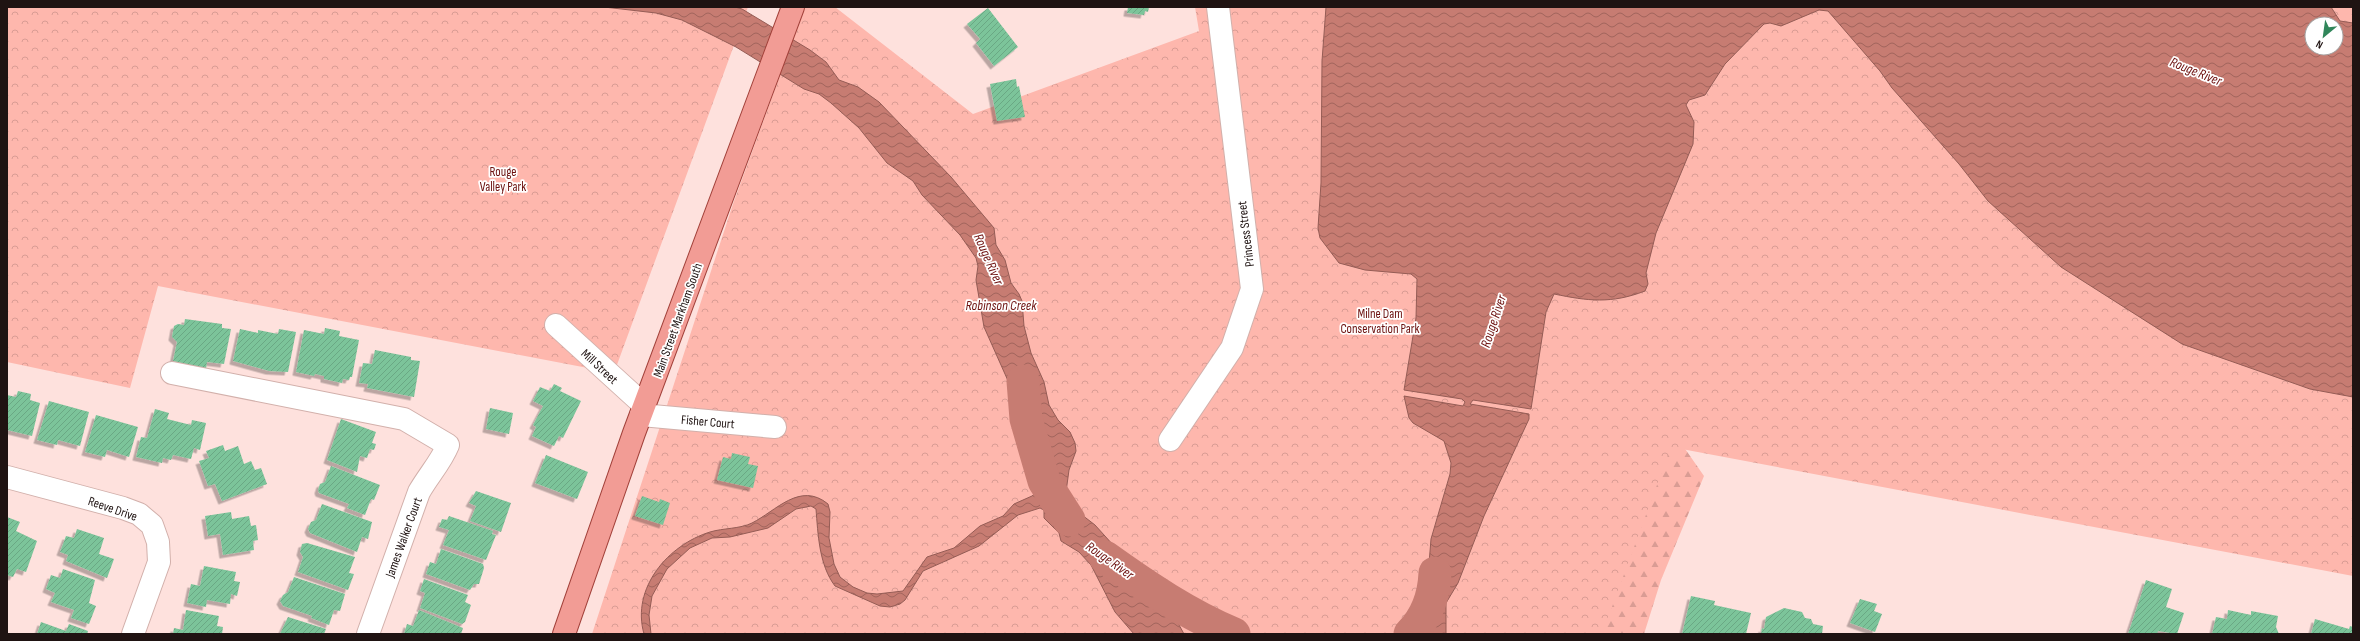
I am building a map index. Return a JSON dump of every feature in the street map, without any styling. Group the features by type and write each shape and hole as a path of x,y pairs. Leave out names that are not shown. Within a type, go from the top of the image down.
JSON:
{"main road":[{"name":"Main Street Markham South","path":"564,634 643,410 793,7"}],"street":[{"name":"Princess Street","path":"1170,440 1232,348 1252,289 1218,7"},
{"name":"Mill Street","path":"556,325 643,410"},
{"name":"James Walker Court","path":"172,373 404,419 448,445 442,458 430,473 419,492 368,634"},
{"name":"Fisher Court","path":"643,410 775,427"},
{"name":"Reeve Drive","path":"7,477 123,508 139,514 152,525 158,542 159,562 133,634"}],"green space":[{"name":"Rouge Valley Park","path":"7,7 748,7 614,373 158,286 130,388 7,362"},
{"name":"Milne Dam Conservation Park","path":"805,7 835,7 973,114 1199,31 1195,7 2353,7 2353,576 1671,447 1602,634 592,634 733,204"},
{"path":"1658,410 1704,476 1661,580 1644,634 1451,634"}],"water":[{"name":"Robinson Creek","path":"604,7 735,7 742,9 810,50 826,62 839,80 858,87 879,102 951,177 994,228 996,245 1005,260 1011,283 1022,301 1024,326 1031,353 1044,382 1049,405 1058,420 1070,432 1075,443 1076,451 1069,470 1066,492 1073,508 1095,525 1114,546 1154,600 1178,623 1184,634 1134,634 1115,612 1091,565 1079,552 1061,541 1059,533 1044,518 1044,510 1040,508 1018,515 979,546 923,571 905,600 900,604 890,607 880,606 835,586 822,559 816,509 811,506 796,509 768,528 730,537 712,538 690,548 667,569 652,596 649,615 651,634 644,634 641,617 643,600 648,585 656,571 667,558 680,547 695,538 710,532 752,523 788,500 808,496 818,498 828,504 830,512 829,538 834,564 840,577 853,587 867,593 877,594 903,591 927,557 954,548 980,526 1003,516 1014,504 1032,496 1044,485 1047,463 1044,445 1034,430 1015,411 1009,383 984,327 976,280 978,266 976,258 960,235 922,195 913,181 887,163 859,128 831,103 819,94 804,89 736,47 682,20 656,13"},
{"path":"1326,7 2331,7 2337,16 2304,16 2304,56 2344,56 2344,22 2353,23 2353,397 2310,389 2182,344 2061,267 1988,201 1959,164 1892,88 1880,71 1828,11 1819,10 1781,26 1770,23 1764,24 1725,64 1705,95 1689,100 1686,105 1694,122 1693,144 1656,233 1646,273 1648,284 1645,291 1610,300 1589,300 1554,294 1546,312 1531,409 1473,400 1470,404 1529,414 1529,419 1484,516 1458,583 1446,603 1446,634 1417,634 1425,614 1431,539 1450,474 1451,463 1444,441 1413,423 1409,418 1404,396 1463,406 1465,402 1462,399 1404,390 1416,318 1417,279 1411,274 1365,270 1339,263 1320,238 1318,228 1321,183 1322,61"}],"building":[{"path":"1128,7 1149,7 1148,12 1145,11 1144,15 1127,13"},
{"path":"988,8 1018,47 994,66 976,43 980,39 967,24"},
{"path":"1016,79 1017,87 1019,86 1025,117 997,121 990,84"},
{"path":"185,319 222,324 222,328 231,329 224,364 207,362 206,369 173,361 177,342 172,337 174,326 178,324 184,325"},
{"path":"325,328 340,331 339,336 359,340 352,377 350,377 349,380 343,379 342,383 324,379 324,376 315,374 314,376 296,372 304,330 324,334"},
{"path":"240,329 258,333 258,330 278,334 279,329 296,332 288,372 269,371 233,361"},
{"path":"375,350 411,357 411,360 420,361 414,397 367,388 368,384 359,383 363,363 372,364"},
{"path":"554,384 562,388 560,391 581,401 563,438 559,436 554,446 532,436 536,427 533,425 543,406 533,401 540,387 550,391"},
{"path":"18,391 31,394 30,400 40,403 32,436 7,430 7,395 16,397"},
{"path":"49,401 89,412 80,446 58,440 57,445 37,440"},
{"path":"490,408 513,413 509,434 486,429"},
{"path":"155,409 169,413 167,419 191,425 192,420 206,423 200,450 194,448 191,459 173,455 171,460 163,458 162,463 136,457 141,437 147,438"},
{"path":"96,415 138,427 129,457 107,450 105,457 85,452"},
{"path":"341,419 376,432 372,443 376,444 374,450 370,449 367,458 360,456 357,472 327,460"},
{"path":"223,445 225,451 238,446 244,464 251,461 255,470 261,468 267,484 222,501 215,484 208,486 199,461 209,458 206,451"},
{"path":"732,453 750,457 748,464 758,466 753,488 717,480 723,457 731,459"},
{"path":"546,455 588,472 577,499 535,483"},
{"path":"331,466 380,485 374,500 371,499 365,515 347,508 349,504 319,493 318,490 320,484 325,482"},
{"path":"476,491 511,503 501,532 470,521 476,506 469,503"},
{"path":"642,496 659,502 660,499 670,503 663,525 635,516"},
{"path":"322,504 372,522 368,539 362,537 357,552 310,533 308,529 311,522 316,520"},
{"path":"231,512 232,519 249,516 251,526 256,525 258,540 253,541 254,550 223,555 220,534 208,536 205,516"},
{"path":"449,516 493,531 492,534 496,535 486,560 443,545 449,530 439,527 442,519 447,520"},
{"path":"7,517 20,522 16,531 37,541 26,572 17,569 13,577 7,575"},
{"path":"77,529 104,538 99,554 114,559 107,578 66,561 68,555 60,552 66,536 74,538"},
{"path":"307,543 355,557 349,573 354,574 348,590 298,572 303,557 300,552 302,544"},
{"path":"441,549 483,564 484,568 479,584 474,584 470,590 426,574 430,562 436,564"},
{"path":"204,566 236,572 234,581 240,582 237,596 231,594 230,604 207,600 206,607 187,603 191,584 200,586"},
{"path":"63,569 95,580 89,603 96,606 89,624 71,618 74,610 51,602 55,593 46,589 51,575 60,578"},
{"path":"294,577 345,594 340,611 334,610 329,625 311,618 312,616 283,606 280,601 283,595 288,592"},
{"path":"424,579 468,595 465,602 471,605 465,622 462,624 420,608 425,593 420,591"},
{"path":"2146,580 2172,589 2166,607 2184,613 2177,634 2158,631 2157,634 2128,634"},
{"path":"1691,596 1715,601 1714,605 1751,613 1746,634 1682,634"},
{"path":"1860,599 1877,604 1874,611 1882,614 1875,632 1850,623"},
{"path":"1784,608 1802,612 1805,618 1811,619 1813,624 1823,626 1822,634 1761,634 1762,628 1764,629 1766,617"},
{"path":"186,610 219,616 217,626 223,627 222,634 173,634 174,628 183,630"},
{"path":"419,610 463,628 461,634 404,634 407,624 413,626"},
{"path":"2228,610 2251,615 2251,611 2278,616 2276,627 2279,634 2212,634 2216,617 2227,619"},
{"path":"288,617 326,629 324,634 280,634"},
{"path":"2315,619 2349,629 2350,626 2353,627 2353,634 2311,634"},
{"path":"41,622 66,631 69,624 88,631 87,634 37,634"}],"waterway":[{"name":"Rouge River","path":"1023,381 1026,419 1044,481 1069,520"},
{"name":"Rouge River","path":"1105,557 1136,579 1184,609 1234,634"},
{"name":"Rouge River","path":"1410,634 1425,614 1433,590 1435,573"}]}
